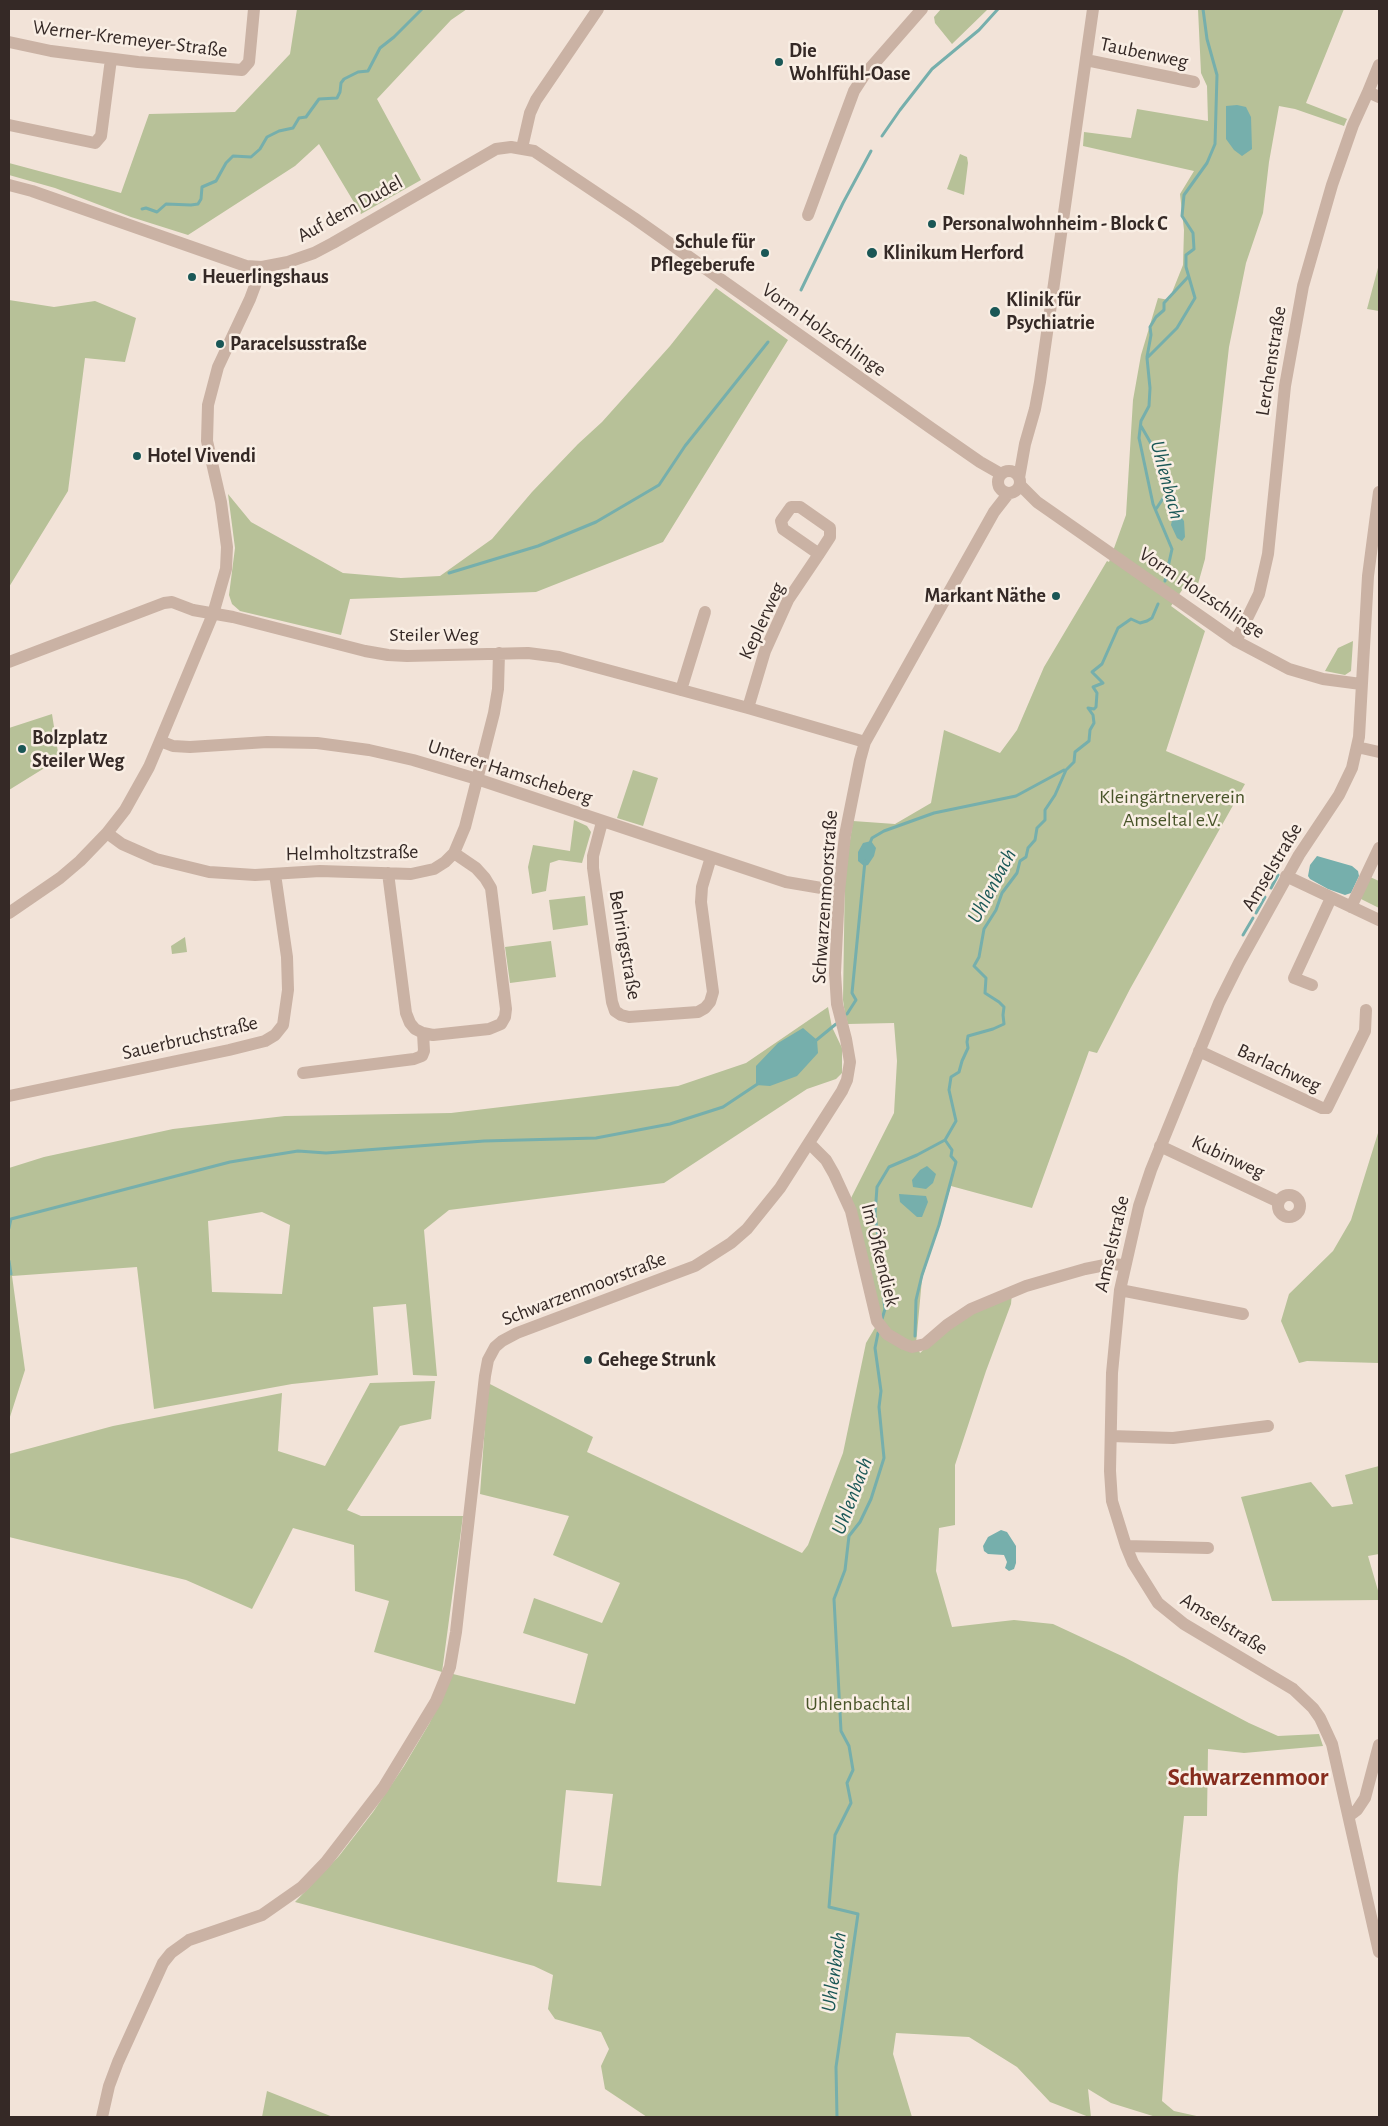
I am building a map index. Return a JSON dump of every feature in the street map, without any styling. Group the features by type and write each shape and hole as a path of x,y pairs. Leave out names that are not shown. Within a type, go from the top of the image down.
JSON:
{"street":[{"name":"Werner-Kremeyer-Straße","path":"10,47 174,66 242,70 250,62 254,9"},
{"path":"522,148 530,113 536,100 598,9"},
{"path":"808,215 854,91 865,74 922,9"},
{"name":"Schwarzenmoorstraße","path":"102,2117 109,2086 118,2062 162,1963 171,1953 189,1940 262,1915 302,1887 326,1862 383,1788 436,1701 450,1667 454,1647 485,1376 488,1360 495,1347 517,1333 695,1266 717,1252 747,1229 762,1212 810,1144 842,1092 849,1067 849,1052 836,1004 835,973 840,891 850,805 865,742 994,512 1009,484 1025,444 1040,382 1093,9"},
{"path":"9,125 95,143 99,141 111,59"},
{"name":"Taubenweg","path":"1086,60 1194,82"},
{"name":"Lerchenstraße","path":"1236,641 1258,594 1266,568 1284,386 1303,286 1332,185 1353,124 1374,94 1379,65"},
{"name":"Auf dem Dudel","path":"9,185 32,191 246,266 262,268 288,262 320,250 496,150 522,148"},
{"name":"Vorm Holzschlinge","path":"522,148 534,151 560,167 1009,484 1236,641 1289,669 1323,680 1361,684"},
{"path":"9,913 60,878 80,861 107,833 133,795 160,741 212,614 226,569 227,547 221,502 207,440 208,405 218,367 250,300 262,268"},
{"name":"Amselstraße","path":"1379,492 1376,532 1368,576 1361,684 1361,714 1352,768 1343,789 1286,876 1239,963 1199,1051 1160,1146 1139,1206 1124,1265 1112,1373 1111,1436 1112,1501 1133,1563 1149,1590 1169,1613 1184,1624 1293,1689 1313,1708 1320,1718 1332,1744 1379,1952"},
{"name":"Keplerweg","path":"748,708 764,651 788,600 819,554"},
{"name":"Steiler Weg","path":"9,662 164,603 172,602 193,610 233,617 366,651 407,656 528,653 560,657 865,742"},
{"path":"681,690 705,612"},
{"name":"Helmholtzstraße","path":"107,833 137,852 186,868 228,874 276,874 320,871 388,873 423,872 434,869 454,853 465,827 494,713 498,689 499,653"},
{"name":"Unterer Hamscheberg","path":"160,741 173,746 190,747 267,742 317,743 369,750 414,760 477,779 786,882 840,891"},
{"path":"1357,747 1379,752"},
{"name":"Behringstraße","path":"602,822 593,856 593,868 612,1002 615,1011 621,1015 629,1017 698,1012 710,1002 713,992 701,902 702,887 710,857"},
{"path":"1351,907 1379,848"},
{"path":"388,873 406,1014 410,1023 415,1029 423,1033 433,1034 489,1029 501,1024 505,1017 506,1009 491,888 486,878 476,868 454,853"},
{"name":"Sauerbruchstraße","path":"9,1096 22,1095 229,1050 265,1041 275,1035 283,1025 288,990 287,957 276,874"},
{"path":"1286,876 1379,920"},
{"path":"1312,985 1294,978 1331,898"},
{"name":"Barlachweg","path":"1199,1051 1322,1108 1327,1108 1365,1031 1366,1010"},
{"path":"303,1073 414,1059 422,1056 424,1051 423,1033"},
{"name":"Im Öfkendiek","path":"810,1144 826,1160 851,1211 877,1321 887,1334 904,1344 912,1347 925,1344 946,1325 971,1309 993,1298 1026,1286 1085,1269 1110,1264 1124,1265"},
{"name":"Kubinweg","path":"1160,1146 1279,1202"},
{"path":"1120,1290 1243,1314"},
{"path":"1111,1436 1172,1438 1268,1426"},
{"path":"1126,1546 1208,1548"},
{"path":"1349,1816 1357,1810 1365,1798 1379,1745"}],"green space":[{"path":"297,9 467,9 451,20 377,99 421,180 361,214 319,144 295,166 188,235 131,217 55,188 9,175 9,163 121,193 149,114 235,112 290,54"},
{"path":"941,9 988,9 952,44 935,23 934,17"},
{"path":"1198,9 1344,9 1306,103 1347,119 1344,126 1295,109 1279,106 1269,162 1263,213 1246,263 1229,347 1205,559 1198,584 1187,583 1171,606 1205,631 1166,751 1245,784 1130,989 1097,1053 1089,1051 1032,1208 951,1186 922,1279 916,1344 920,1353 950,1325 1012,1293 1011,1304 986,1371 955,1465 955,1525 939,1528 936,1571 952,1627 1014,1620 1053,1624 1124,1657 1249,1723 1278,1736 1319,1734 1323,1746 1244,1753 1208,1749 1207,1816 1184,1816 1162,2101 1174,2111 1201,2117 1156,2117 1111,2103 1088,2089 1091,2117 1089,2117 1050,2102 1017,2067 969,2037 896,2033 893,2054 912,2117 647,2117 605,2089 601,2066 609,2049 601,2032 555,2019 548,2009 553,1975 534,1966 295,1902 339,1856 373,1812 429,1724 453,1674 575,1704 588,1654 523,1633 534,1598 602,1623 620,1583 553,1555 569,1516 480,1494 488,1383 593,1437 587,1452 802,1553 808,1545 843,1453 866,1343 879,1321 851,1198 894,1113 897,1061 894,1023 848,1024 843,1000 845,872 853,821 895,824 931,803 944,730 1000,753 1017,730 1044,667 1107,561 1109,562 1126,515 1133,400 1141,355 1158,298 1169,300 1183,265 1184,230 1180,194 1194,171 1083,146 1084,132 1131,138 1137,109 1208,121 1207,86 1201,73","holes":["566,1790 613,1794 601,1886 557,1882"]},
{"path":"960,154 967,157 968,163 964,195 947,189"},
{"path":"1379,264 1379,311 1367,309"},
{"path":"716,288 788,340 663,542 536,592 350,599 341,635 240,611 232,604 229,595 235,548 228,494 251,522 343,573 401,578 440,576 492,539 532,492 602,422 670,346"},
{"path":"9,300 54,307 95,301 136,318 125,362 85,358 68,491 9,587"},
{"path":"1353,641 1351,671 1345,675 1325,671 1338,648"},
{"path":"52,714 59,759 9,790 9,728"},
{"path":"633,770 658,778 643,826 617,818"},
{"path":"574,820 587,826 591,832 582,863 559,860 550,863 546,891 532,894 528,867 533,845 570,851"},
{"path":"1370,877 1379,881 1379,908 1359,898"},
{"path":"585,896 588,925 553,930 549,900"},
{"path":"185,937 187,952 172,954 171,946"},
{"path":"551,941 556,977 510,983 505,947"},
{"path":"828,1007 832,1027 842,1048 842,1073 836,1079 807,1089 664,1183 449,1210 424,1230 437,1376 413,1375 406,1304 373,1307 378,1375 292,1384 154,1409 137,1267 12,1276 25,1370 9,1420 9,1168 44,1157 173,1129 285,1116 451,1113 678,1086 746,1063","holes":["262,1212 290,1225 282,1294 212,1292 208,1221"]},
{"path":"1378,1133 1379,1363 1307,1361 1299,1363 1281,1321 1289,1294 1333,1251 1351,1220"},
{"path":"435,1381 431,1419 400,1426 347,1510 361,1516 463,1516 442,1672 374,1652 389,1601 355,1591 354,1545 293,1528 252,1609 186,1580 9,1537 9,1454 113,1426 282,1393 278,1451 325,1466 370,1383"},
{"path":"1379,1466 1379,1554 1368,1556 1379,1600 1272,1601 1241,1497 1311,1482 1332,1507 1353,1504 1345,1475"},
{"path":"267,2091 333,2117 262,2117"}],"water":[{"path":"1237,105 1246,107 1251,117 1252,149 1242,156 1234,150 1226,139 1226,106"},
{"path":"1175,516 1181,517 1184,521 1185,537 1182,541 1177,538 1171,525"},
{"path":"871,841 876,848 874,856 868,865 864,866 858,861 858,852 863,843"},
{"path":"1317,856 1352,866 1358,871 1359,876 1351,893 1345,895 1328,889 1310,879 1308,876 1310,865"},
{"path":"803,1028 817,1040 818,1053 797,1076 770,1086 756,1085 756,1066 778,1043"},
{"path":"927,1166 936,1174 933,1183 926,1189 913,1187 912,1180 920,1170"},
{"path":"899,1194 926,1196 928,1202 922,1217 917,1217 900,1202"},
{"path":"1001,1530 1007,1532 1016,1546 1016,1563 1014,1569 1009,1571 1005,1568 1007,1562 1004,1555 988,1554 984,1551 983,1546 988,1537"}],"waterway":[{"path":"142,209 146,208 157,212 166,204 198,204 201,199 202,187 216,181 226,163 233,156 251,157 260,149 267,137 279,131 293,128 299,118 306,117 319,99 337,98 344,79 358,72 368,71 380,48 422,9"},
{"path":"882,136 932,69 979,30 998,9"},
{"name":"Uhlenbach","path":"1165,581 1172,549 1153,504 1139,438 1141,421 1149,406 1150,388 1147,358 1177,328 1195,298 1186,267 1186,255 1194,249 1193,233 1182,216 1184,195 1207,163 1215,144 1217,75 1207,39 1203,9"},
{"path":"801,290 843,203 871,151"},
{"name":"Uhlenbach","path":"1147,357 1151,335 1150,327 1156,317 1164,310 1164,303 1188,277"},
{"path":"449,573 538,546 596,522 659,485 685,446 768,342"},
{"path":"1141,426 1164,466 1168,481 1166,494 1156,509"},
{"name":"Uhlenbach","path":"882,1319 885,1309 880,1269 877,1262 878,1237 875,1215 877,1187 889,1167 945,1140 956,1121 949,1090 951,1077 959,1072 968,1048 968,1036 1004,1024 1004,1007 985,993 986,978 974,966 979,957 984,929 996,910 1002,893 1017,873 1020,861 1026,857 1028,848 1035,840 1037,828 1045,820 1045,810 1055,795 1066,770 1074,762 1075,752 1089,741 1090,730 1094,723 1093,715 1088,708 1094,709 1096,707 1097,693 1093,687 1103,683 1092,672 1102,664 1118,628 1131,619 1140,623 1147,621 1152,618 1158,604"},
{"path":"870,843 872,838 884,831 934,813 1016,796 1064,770"},
{"path":"847,1014 856,1000 852,993 865,861"},
{"path":"1271,888 1278,875"},
{"path":"1256,913 1265,897"},
{"path":"1243,935 1253,918"},
{"path":"814,1042 836,1024"},
{"path":"9,1228 11,1219 230,1162 298,1151 326,1153 484,1141 596,1138 670,1124 723,1107 759,1083"},
{"path":"915,1336 916,1300 956,1162 951,1156 952,1150 945,1140"},
{"path":"9,1261 11,1274"},
{"name":"Uhlenbach","path":"837,2117 836,2067 858,1914 829,1907 835,1835 851,1803 847,1783 853,1770 849,1746 841,1731 834,1599 845,1570 849,1536 860,1522 871,1499 884,1458 879,1407 881,1391 875,1348 878,1333"}],"place":[{"name":"Die Wohlfühl-Oase","path":"779,62"},
{"name":"Personalwohnheim - Block C","path":"932,224"},
{"name":"Schule für Pflegeberufe","path":"765,253"},
{"name":"Klinikum Herford","path":"872,253"},
{"name":"Heuerlingshaus","path":"192,277"},
{"name":"Klinik für Psychiatrie","path":"995,312"},
{"name":"Paracelsusstraße","path":"220,344"},
{"name":"Hotel Vivendi","path":"137,456"},
{"name":"Markant Näthe","path":"1056,596"},
{"name":"Bolzplatz Steiler Weg","path":"22,749"},
{"name":"Gehege Strunk","path":"588,1360"}],"district":[{"name":"Schwarzenmoor","path":"1248,1777"}],"park label":[{"name":"Kleingärtnerverein Amseltal e.V.","path":"1172,808"},
{"name":"Uhlenbachtal","path":"858,1704"}]}
